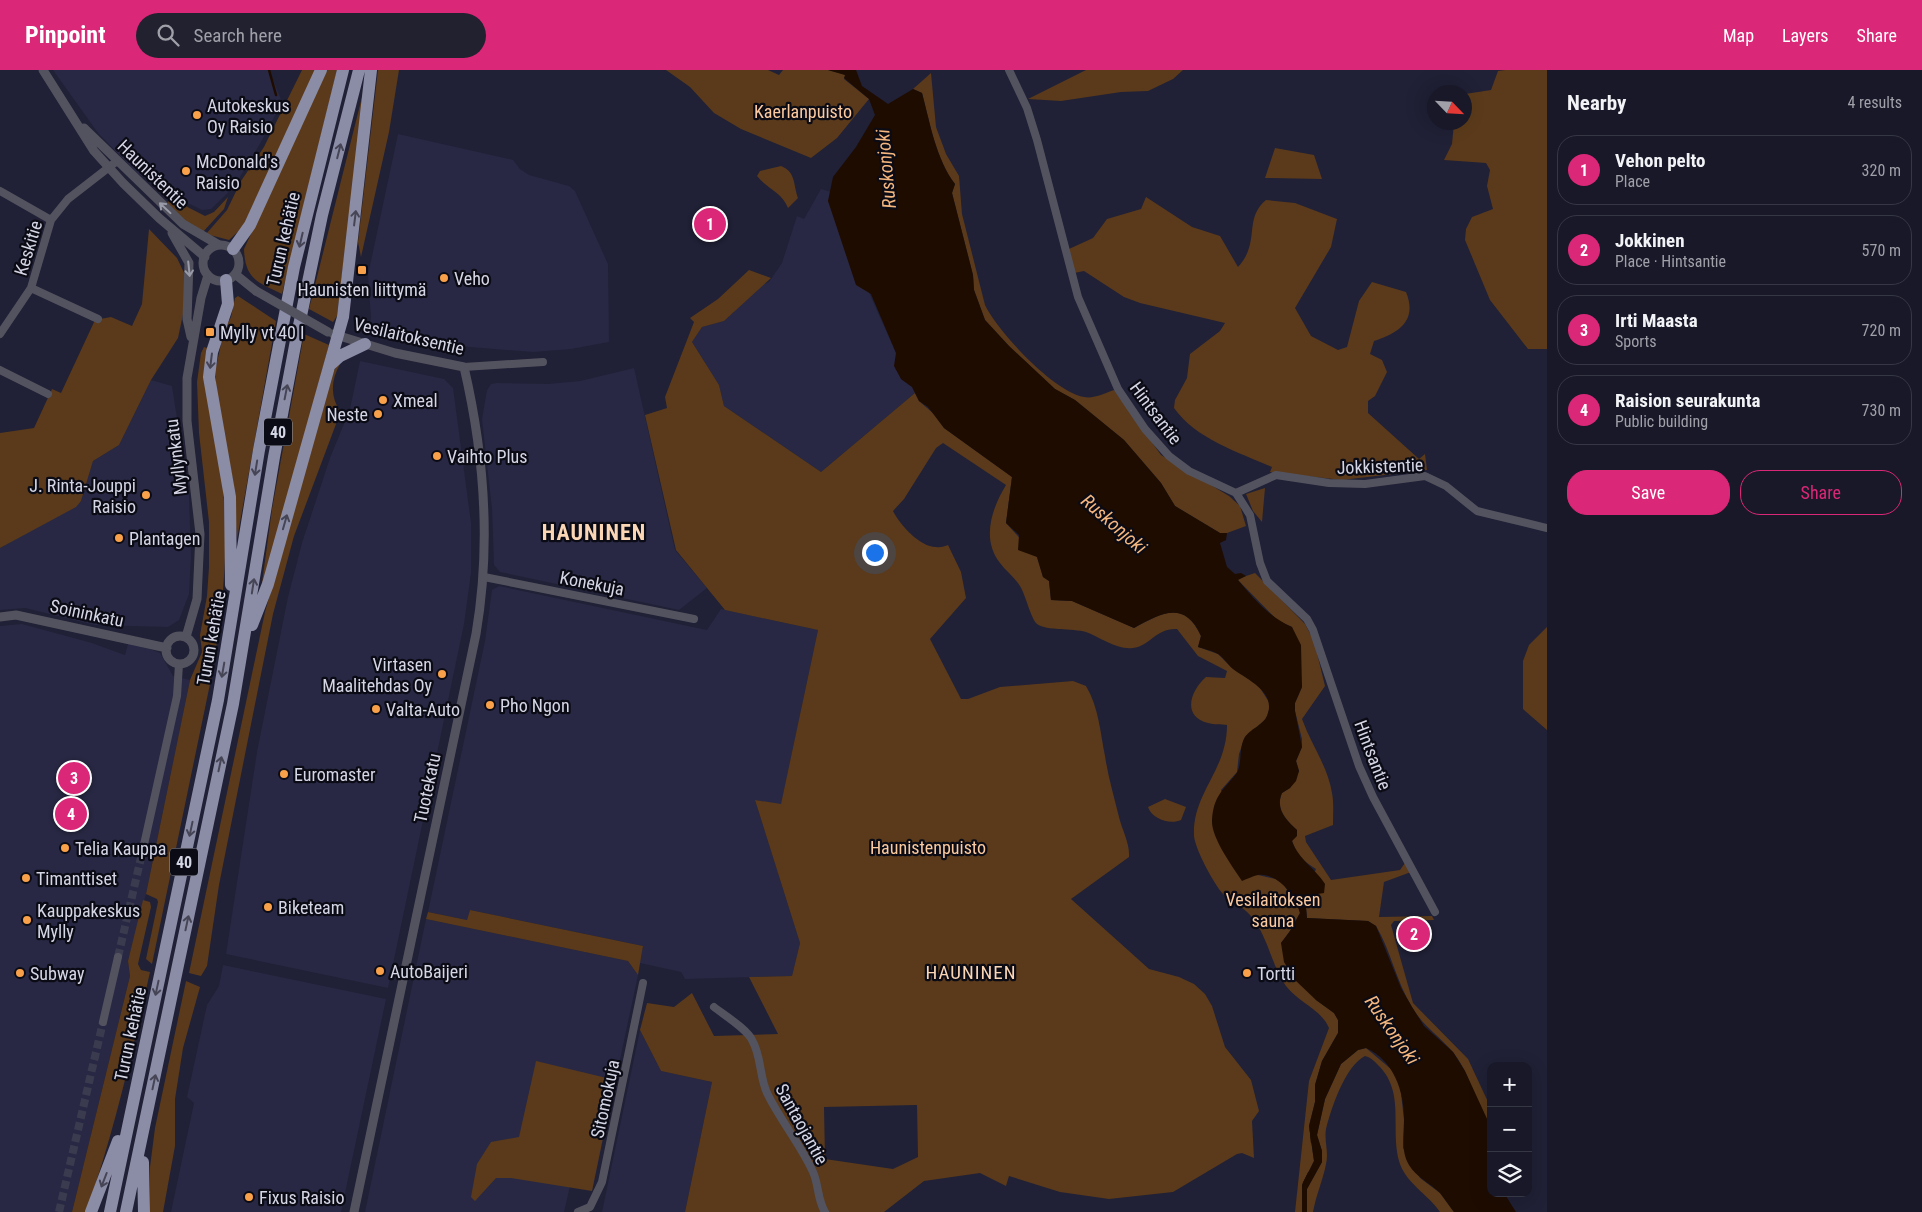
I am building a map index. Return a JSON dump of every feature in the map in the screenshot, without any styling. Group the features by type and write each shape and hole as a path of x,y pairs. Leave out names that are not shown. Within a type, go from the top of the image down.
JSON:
{"highway":[{"path":"233,250 250,225 321,70"},
{"name":"Turun kehätie","path":"110,1212 218,700 259,450 294,267 343,70"},
{"name":"Turun kehätie","path":"126,1212 242,652 274,457 297,335 322,215 359,70"},
{"path":"242,652 268,584 330,365 333,334 346,296 371,70"},
{"path":"231,277 228,304 212,352 210,377 230,497 232,622"},
{"path":"330,365 340,356 364,344"},
{"path":"91,1212 133,1102"},
{"path":"144,1130 142,1175 144,1212"}],"street":[{"name":"Haunistentie","path":"43,70 73,115 87,141 109,167 168,226 205,257"},
{"name":"Hintsantie","path":"1009,70 1027,108 1035,132 1078,297 1118,389 1169,456 1189,471 1236,493 1250,515 1260,563 1267,580 1307,618 1313,630 1359,766 1373,797 1434,912"},
{"name":"Haunistentie","path":"73,115 117,161 183,224 219,245"},
{"name":"Keskitie","path":"0,334 31,288 51,220 68,199 117,161"},
{"path":"0,191 51,220"},
{"path":"168,226 189,264 187,319 192,342"},
{"path":"231,277 239,262 233,250 219,245 210,249 205,257 205,269 208,275 215,279 231,277 333,334"},
{"name":"Myllynkatu","path":"186,638 196,599 200,551 199,515 188,422 187,378 192,342 208,275"},
{"path":"31,288 98,319"},
{"name":"Vesilaitoksentie","path":"333,334 395,353 464,367 543,362"},
{"name":"Tuotekatu","path":"354,1212 476,634 484,577 480,478 471,396 464,367"},
{"path":"0,370 48,394"},
{"name":"Jokkistentie","path":"1236,493 1276,475 1330,483 1365,484 1425,476 1446,486 1477,511 1547,528"},
{"name":"Konekuja","path":"484,577 694,619"},
{"name":"Soininkatu","path":"0,617 16,615 167,648"},
{"path":"174,638 186,638 193,644 194,653 187,662 179,664 168,656 167,648 174,638"},
{"path":"143,849 177,696 179,664"},
{"path":"103,1022 118,957"},
{"name":"Sitomokuja","path":"578,1212 590,1206 602,1182 643,983"},
{"name":"Santaojantie","path":"714,1007 752,1039 767,1094 811,1167 818,1184 818,1198 825,1212"}],"shaded area":[{"path":"53,70 269,70 282,102 234,187 211,209 202,210 171,195 137,173 98,133"},
{"path":"398,134 513,160 520,169 529,175 569,186 575,191 608,264 609,342 571,349 533,352 396,341 368,331 371,318 368,275"},
{"path":"821,189 831,192 828,201 896,353 901,379 912,387 915,393 821,472 724,406 719,385 692,342 702,327 724,321 764,284 769,282 782,263 797,216 804,219"},
{"path":"360,361 444,379 453,388 471,523 471,573 464,624 388,988 226,954 257,752 288,597 302,543 330,458 350,409"},
{"path":"634,368 675,550 707,588 679,610 500,572 494,565 492,509 482,419 487,390 491,384 548,384 580,381"},
{"path":"151,380 172,386 189,496 191,556 189,594 179,620 168,627 95,625 25,608 0,610 0,548 81,501 93,461 119,445"},
{"path":"499,586 707,630 721,609 818,630 781,805 755,800 800,943 792,976 685,979 681,972 640,963 643,946 470,910 467,920 428,912 485,641 492,590"},
{"name":"Kauppakeskus Mylly","path":"22,624 92,643 125,655 128,644 150,649 160,653 173,676 190,680 146,894 128,961 130,976 72,1212 0,1212 0,626"},
{"path":"426,919 628,961 638,975 592,1191 570,1186 564,1212 365,1212"},
{"path":"223,965 386,999 341,1212 171,1212 194,1103 187,1097 207,1005 219,986"},
{"path":"640,1030 661,1071 712,1082 685,1212 602,1212"}],"green space":[{"path":"302,70 316,70 243,227 229,240 206,234 227,210 241,181 264,147"},
{"path":"327,70 337,70 282,294 254,278 247,267 244,249"},
{"path":"378,70 399,70 389,132 361,257 358,242"},
{"name":"Kaerlanpuisto","path":"666,70 768,70 779,75 783,70 828,70 846,75 844,79 869,99 837,138 811,158 741,129 714,113 690,87"},
{"path":"1086,70 1183,70 1173,79 1148,91 1121,92 1061,101 1028,99"},
{"path":"1547,70 1547,349 1528,349 1490,300 1465,240 1466,229 1472,217 1493,209 1487,186 1490,170 1486,163 1444,160 1452,144 1453,130 1472,130 1472,93 1491,90 1498,71"},
{"path":"931,73 936,127 946,154 959,176 962,214 985,305 992,317 1014,345 1028,359 1043,373 1072,393 1084,397 1092,397 1114,390 1161,455 1229,496 1240,506 1246,526 1227,533 1220,533 1175,506 1161,483 1124,440 1075,400 1055,389 1009,346 985,320 974,290 973,275 952,193 955,184 938,152 922,93 913,89"},
{"path":"365,85 337,316 333,322 309,309"},
{"path":"1275,148 1314,155 1322,179 1265,178"},
{"path":"781,166 792,175 798,198 788,208 782,198 757,176 760,171"},
{"path":"228,197 224,209 202,233 194,229 167,204 170,198 205,216 214,212"},
{"path":"1146,197 1192,227 1220,236 1238,267 1249,249 1255,215 1259,207 1266,200 1295,203 1337,219 1331,247 1295,308 1311,336 1338,350 1347,347 1359,301 1372,282 1406,292 1409,311 1404,324 1391,334 1374,341 1370,354 1382,360 1387,372 1375,396 1368,401 1368,413 1419,459 1425,454 1427,470 1342,480 1270,472 1272,467 1218,444 1183,419 1174,408 1175,400 1187,378 1190,354 1220,331 1225,323 1140,303 1124,297 1084,271 1074,273 1069,249 1093,238 1107,219 1141,209"},
{"path":"702,207 725,222 720,235 696,225"},
{"path":"149,229 177,258 187,279 186,300 178,338 151,380 119,445 93,461 81,501 76,507 0,548 0,433 34,428 52,389 61,393 95,320 111,317 132,326 142,304"},
{"name":"Haunistenpuisto","path":"749,270 771,278 724,321 702,327 692,342 719,385 724,406 821,472 915,393 919,401 934,414 944,428 1012,477 1006,523 1037,557 1043,577 1049,581 1051,600 1072,601 1134,628 1163,614 1180,613 1194,624 1201,636 1198,647 1218,654 1232,668 1258,685 1269,702 1266,719 1245,737 1239,754 1237,772 1221,790 1258,875 1280,880 1298,905 1300,913 1281,943 1316,1000 1334,1013 1338,1020 1338,1033 1322,1061 1315,1085 1315,1102 1309,1126 1314,1161 1302,1185 1302,1212 1295,1212 1309,1081 1329,1028 1321,1016 1286,986 1256,923 1247,912 1226,897 1219,889 1201,857 1194,836 1198,807 1222,756 1226,741 1227,725 1210,724 1200,720 1194,715 1191,702 1196,689 1206,677 1225,678 1227,671 1198,656 1177,629 1164,631 1139,647 1127,648 1114,645 1086,632 1047,628 1037,624 1020,586 1000,563 994,554 991,544 990,534 993,513 1006,485 943,443 936,448 904,499 893,511 905,529 917,539 930,546 942,547 948,545 961,572 966,598 930,639 961,699 968,699 1000,687 1073,681 1086,686 1094,703 1109,779 1127,842 1129,857 1071,899 1149,969 1179,977 1194,984 1205,994 1212,1006 1225,1047 1251,1080 1259,1111 1252,1121 1254,1158 1242,1153 1237,1154 1173,1192 1109,1199 1060,1192 1009,1176 1006,1186 980,1173 924,1181 884,1212 685,1212 712,1082 661,1071 640,1030 647,1003 674,1007 692,993 714,1036 778,1034 749,977 792,976 800,943 755,800 781,804 818,630 725,610 676,550 645,415 667,408 665,397 694,322 690,318 718,299","holes":["917,1105 918,1157 893,1169 825,1159 824,1107"]},
{"path":"238,296 276,321 237,539 233,481 217,397 215,371 224,331 231,317 235,298"},
{"path":"304,334 329,345 265,580 262,583 272,509"},
{"path":"204,347 207,348 219,440 225,510 223,590 210,684 152,964 146,959 158,902 157,899 146,894 190,680 202,652 200,635 207,596 209,522 199,433 197,382 201,353"},
{"path":"339,362 340,364 333,382 333,394 340,411 339,416 294,536 273,614 219,885 207,966 201,976 189,973 265,612 332,374"},
{"path":"1265,488 1262,522 1253,511 1246,494"},
{"path":"1255,573 1305,624 1314,641 1325,686 1302,719 1330,783 1333,801 1333,825 1305,836 1306,842 1331,880 1400,870 1405,863 1411,872 1384,882 1379,917 1432,916 1434,920 1394,921 1391,925 1413,1003 1468,1059 1487,1100 1487,1147 1478,1106 1461,1064 1453,1052 1416,1014 1406,997 1376,926 1368,921 1307,918 1305,895 1316,869 1298,854 1292,841 1297,830 1283,814 1280,804 1282,793 1290,788 1299,771 1296,761 1302,747 1295,703 1302,687 1292,627 1278,621 1237,579"},
{"path":"1547,627 1547,730 1523,709 1523,661 1529,645"},
{"path":"1165,799 1186,807 1181,820 1172,822 1162,820 1153,815 1148,807"},
{"path":"143,900 150,902 151,907 138,964 141,970 150,972 114,1123 96,1182 86,1212 72,1212 130,976 128,961"},
{"path":"470,910 643,946 638,975 628,961 426,919 428,912 467,920"},
{"path":"186,981 200,987 183,1048 175,1099 175,1146 163,1212 150,1212 150,1167 155,1128"},
{"path":"1366,1048 1392,1070 1400,1084 1404,1120 1403,1148 1420,1178 1440,1193 1454,1212 1440,1212 1411,1182 1402,1169 1397,1149 1395,1100 1392,1089 1388,1077 1380,1067 1372,1059 1365,1056 1351,1069 1335,1100 1326,1129 1327,1160 1325,1170 1313,1212 1307,1212 1307,1189 1322,1162 1322,1151 1317,1135 1325,1099 1341,1064 1358,1050"},
{"path":"536,1061 615,1080 592,1191 511,1178 496,1178 475,1201 471,1197 477,1164 491,1142 519,1137"}],"water":[{"name":"Ruskonjoki","path":"828,70 856,70 862,86 888,104 913,89 922,93 938,152 955,184 952,193 973,275 974,290 985,320 1009,346 1055,389 1075,400 1124,440 1161,483 1175,506 1220,533 1227,533 1226,540 1220,543 1227,567 1235,574 1241,573 1246,576 1238,580 1250,594 1269,613 1292,627 1301,645 1302,687 1295,703 1295,711 1302,747 1296,761 1299,771 1296,781 1282,793 1280,804 1283,814 1297,830 1297,836 1292,841 1295,848 1325,884 1324,893 1305,896 1308,902 1306,908 1307,918 1368,921 1376,926 1401,988 1424,1026 1453,1052 1465,1071 1487,1119 1487,1197 1507,1197 1516,1212 1454,1212 1440,1193 1415,1173 1406,1160 1403,1101 1396,1079 1384,1061 1366,1048 1358,1050 1341,1064 1325,1099 1317,1135 1322,1151 1322,1162 1307,1189 1307,1212 1302,1212 1302,1185 1314,1161 1309,1126 1315,1102 1315,1085 1322,1061 1338,1033 1338,1020 1334,1013 1316,1000 1295,980 1284,962 1281,943 1300,913 1294,899 1279,881 1265,875 1258,875 1242,881 1219,844 1212,820 1217,799 1238,770 1245,737 1264,721 1268,713 1269,705 1267,698 1258,686 1233,669 1218,654 1198,647 1201,636 1188,617 1172,613 1163,614 1134,628 1072,601 1051,600 1049,581 1043,577 1037,557 1018,550 1019,535 1006,523 1012,477 944,428 928,407 919,401 912,387 901,379 894,366 896,353 871,294 856,285 828,201 833,177 856,147 875,115 869,99 844,78 845,75"}],"waterway":[{"path":"269,70 276,95"},
{"path":"1311,1130 1312,1142"},
{"path":"1304,1183 1309,1173"}],"tunnel":[{"path":"118,957 143,849"},
{"path":"59,1212 103,1022"}],"place":[{"name":"Autokeskus Oy Raisio","path":"197,115"},
{"name":"McDonald's Raisio","path":"186,171"},
{"name":"Vehon pelto","path":"710,224"},
{"name":"Haunisten liittymä","path":"362,270"},
{"name":"Veho","path":"444,278"},
{"name":"Mylly vt 40 I","path":"210,332"},
{"name":"Xmeal","path":"383,400"},
{"name":"Neste","path":"378,414"},
{"name":"Vaihto Plus","path":"437,456"},
{"name":"J. Rinta-Jouppi Raisio","path":"146,495"},
{"name":"Plantagen","path":"119,538"},
{"name":"Virtasen Maalitehdas Oy","path":"442,674"},
{"name":"Pho Ngon","path":"490,705"},
{"name":"Valta-Auto","path":"376,709"},
{"name":"Euromaster","path":"284,774"},
{"name":"Irti Maasta","path":"74,778"},
{"name":"Raision seurakunta","path":"71,814"},
{"name":"Telia Kauppa","path":"65,848"},
{"name":"Timanttiset","path":"26,878"},
{"name":"Biketeam","path":"268,907"},
{"name":"Kauppakeskus Mylly","path":"27,920"},
{"name":"Jokkinen","path":"1414,934"},
{"name":"AutoBaijeri","path":"380,971"},
{"name":"Subway","path":"20,973"},
{"name":"Tortti","path":"1247,973"},
{"name":"Fixus Raisio","path":"249,1197"}],"district":[{"name":"HAUNINEN","path":"594,532"},
{"name":"HAUNINEN","path":"971,972"}],"park label":[{"name":"Vesilaitoksen sauna","path":"1273,910"}]}
